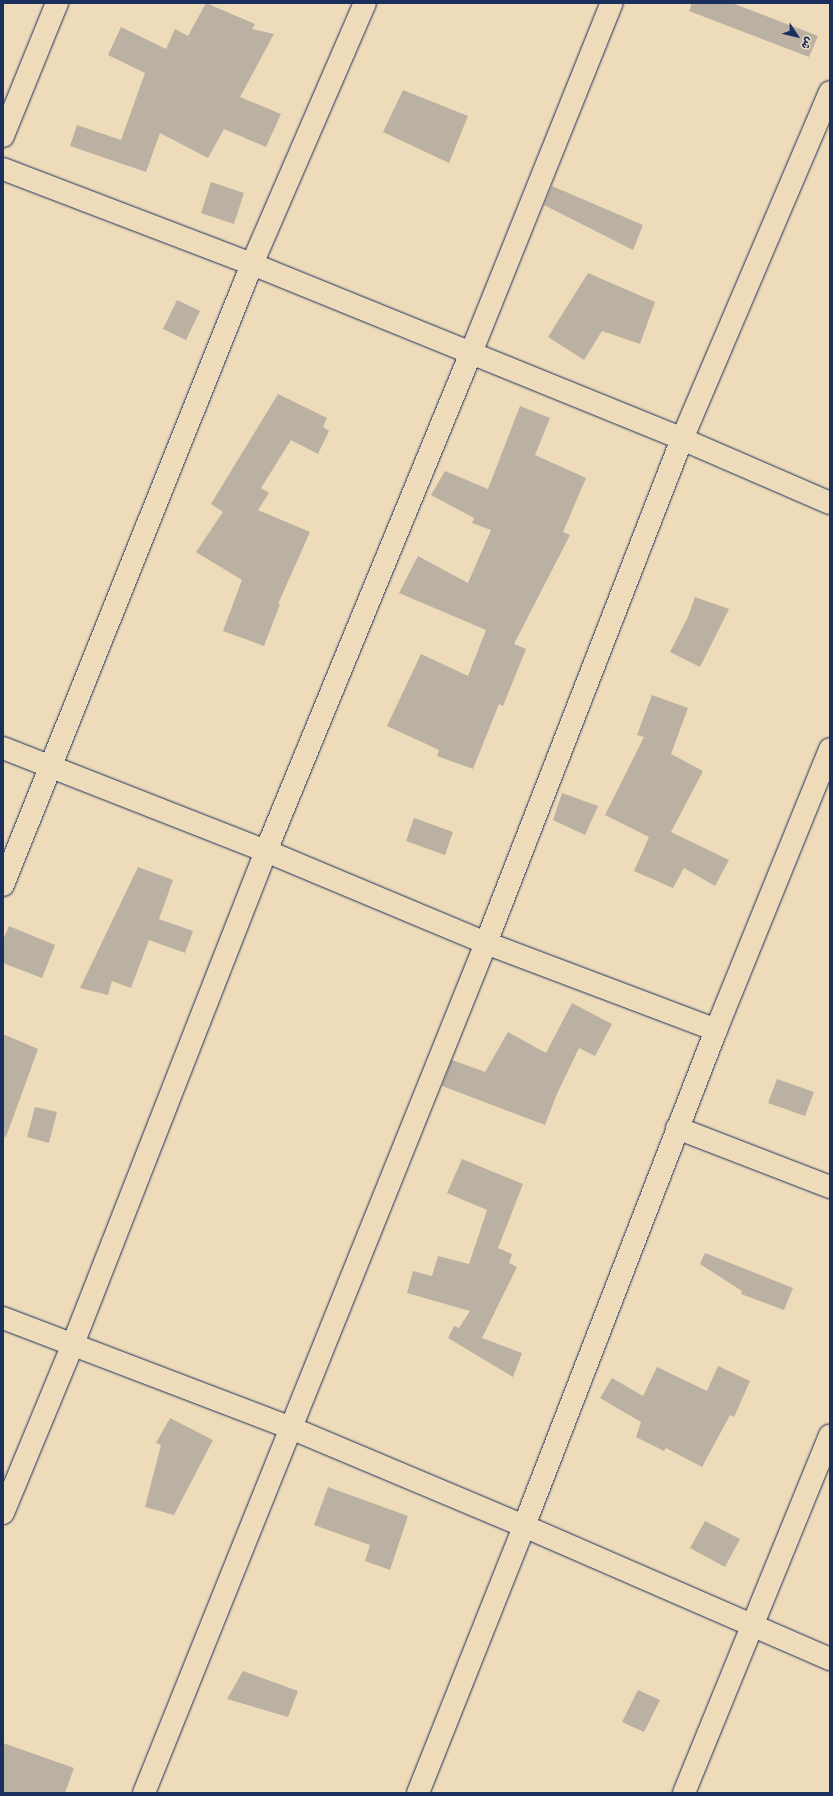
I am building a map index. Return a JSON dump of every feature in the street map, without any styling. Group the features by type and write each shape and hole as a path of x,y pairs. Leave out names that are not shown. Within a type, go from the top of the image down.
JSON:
{"street":[{"path":"3,136 57,3"},
{"path":"3,885 252,264 365,3"},
{"path":"3,1513 73,1344 266,851 472,353 612,3"},
{"path":"144,1793 486,943 682,438 830,92"},
{"path":"3,168 252,264 682,438 830,503"},
{"path":"3,748 266,851 486,943 716,1030"},
{"path":"418,1793 524,1526 677,1128 830,748"},
{"path":"677,1128 830,1187"},
{"path":"3,1318 291,1428 524,1526 830,1659"},
{"path":"684,1793 830,1436"}],"building":[{"path":"206,3 255,24 252,29 274,34 240,97 281,114 266,147 224,129 208,158 160,133 146,172 70,146 77,125 121,140 145,73 108,55 121,27 166,49 175,29 188,36"},
{"path":"692,3 732,3 818,36 809,57 689,11"},
{"path":"403,90 468,116 449,163 383,132"},
{"path":"211,182 244,193 234,224 201,213"},
{"path":"552,186 643,225 633,250 544,205"},
{"path":"588,273 655,302 640,344 602,331 584,360 548,337"},
{"path":"177,300 200,311 186,340 163,329"},
{"path":"278,394 327,418 323,427 329,431 318,454 291,440 261,488 269,493 258,510 310,532 278,604 280,604 264,646 223,631 242,580 196,552 223,512 211,504"},
{"path":"520,406 550,418 535,455 586,478 563,532 570,535 514,644 526,649 503,706 499,704 473,769 437,756 439,750 387,726 421,654 468,676 486,630 399,593 418,556 468,583 491,530 472,523 474,518 431,495 445,471 488,489"},
{"path":"695,597 729,609 700,667 670,652 688,617"},
{"path":"652,695 688,708 671,754 703,771 671,832 729,860 715,886 684,868 673,888 634,871 649,837 605,815 644,737 637,735"},
{"path":"562,793 598,806 585,835 553,820"},
{"path":"414,818 453,832 445,855 406,841"},
{"path":"138,867 173,880 159,919 193,931 185,953 149,940 131,988 112,981 108,995 80,988"},
{"path":"9,926 55,945 42,978 3,963 3,940"},
{"path":"572,1003 612,1024 595,1056 579,1048 556,1096 545,1125 442,1086 452,1060 485,1072 508,1032 546,1053"},
{"path":"3,1034 38,1049 6,1137 3,1136"},
{"path":"777,1079 814,1092 805,1116 768,1103"},
{"path":"35,1107 57,1112 49,1143 27,1137"},
{"path":"462,1159 523,1184 498,1248 512,1254 509,1263 517,1267 482,1338 522,1353 513,1377 448,1338 454,1326 459,1328 470,1311 407,1293 413,1271 432,1276 438,1256 469,1264 487,1210 447,1193"},
{"path":"705,1253 793,1288 784,1310 741,1294 742,1291 700,1264"},
{"path":"718,1366 750,1381 734,1417 730,1415 702,1467 666,1448 664,1451 636,1437 641,1422 600,1398 612,1378 643,1396 657,1367 707,1391"},
{"path":"170,1418 213,1440 174,1515 145,1507 161,1445 156,1443"},
{"path":"328,1487 408,1516 390,1570 365,1561 370,1545 314,1525"},
{"path":"705,1521 740,1539 725,1567 690,1548"},
{"path":"243,1671 298,1691 288,1717 227,1699"},
{"path":"638,1690 660,1700 644,1732 622,1722"},
{"path":"3,1743 74,1768 65,1793 3,1793"}]}
